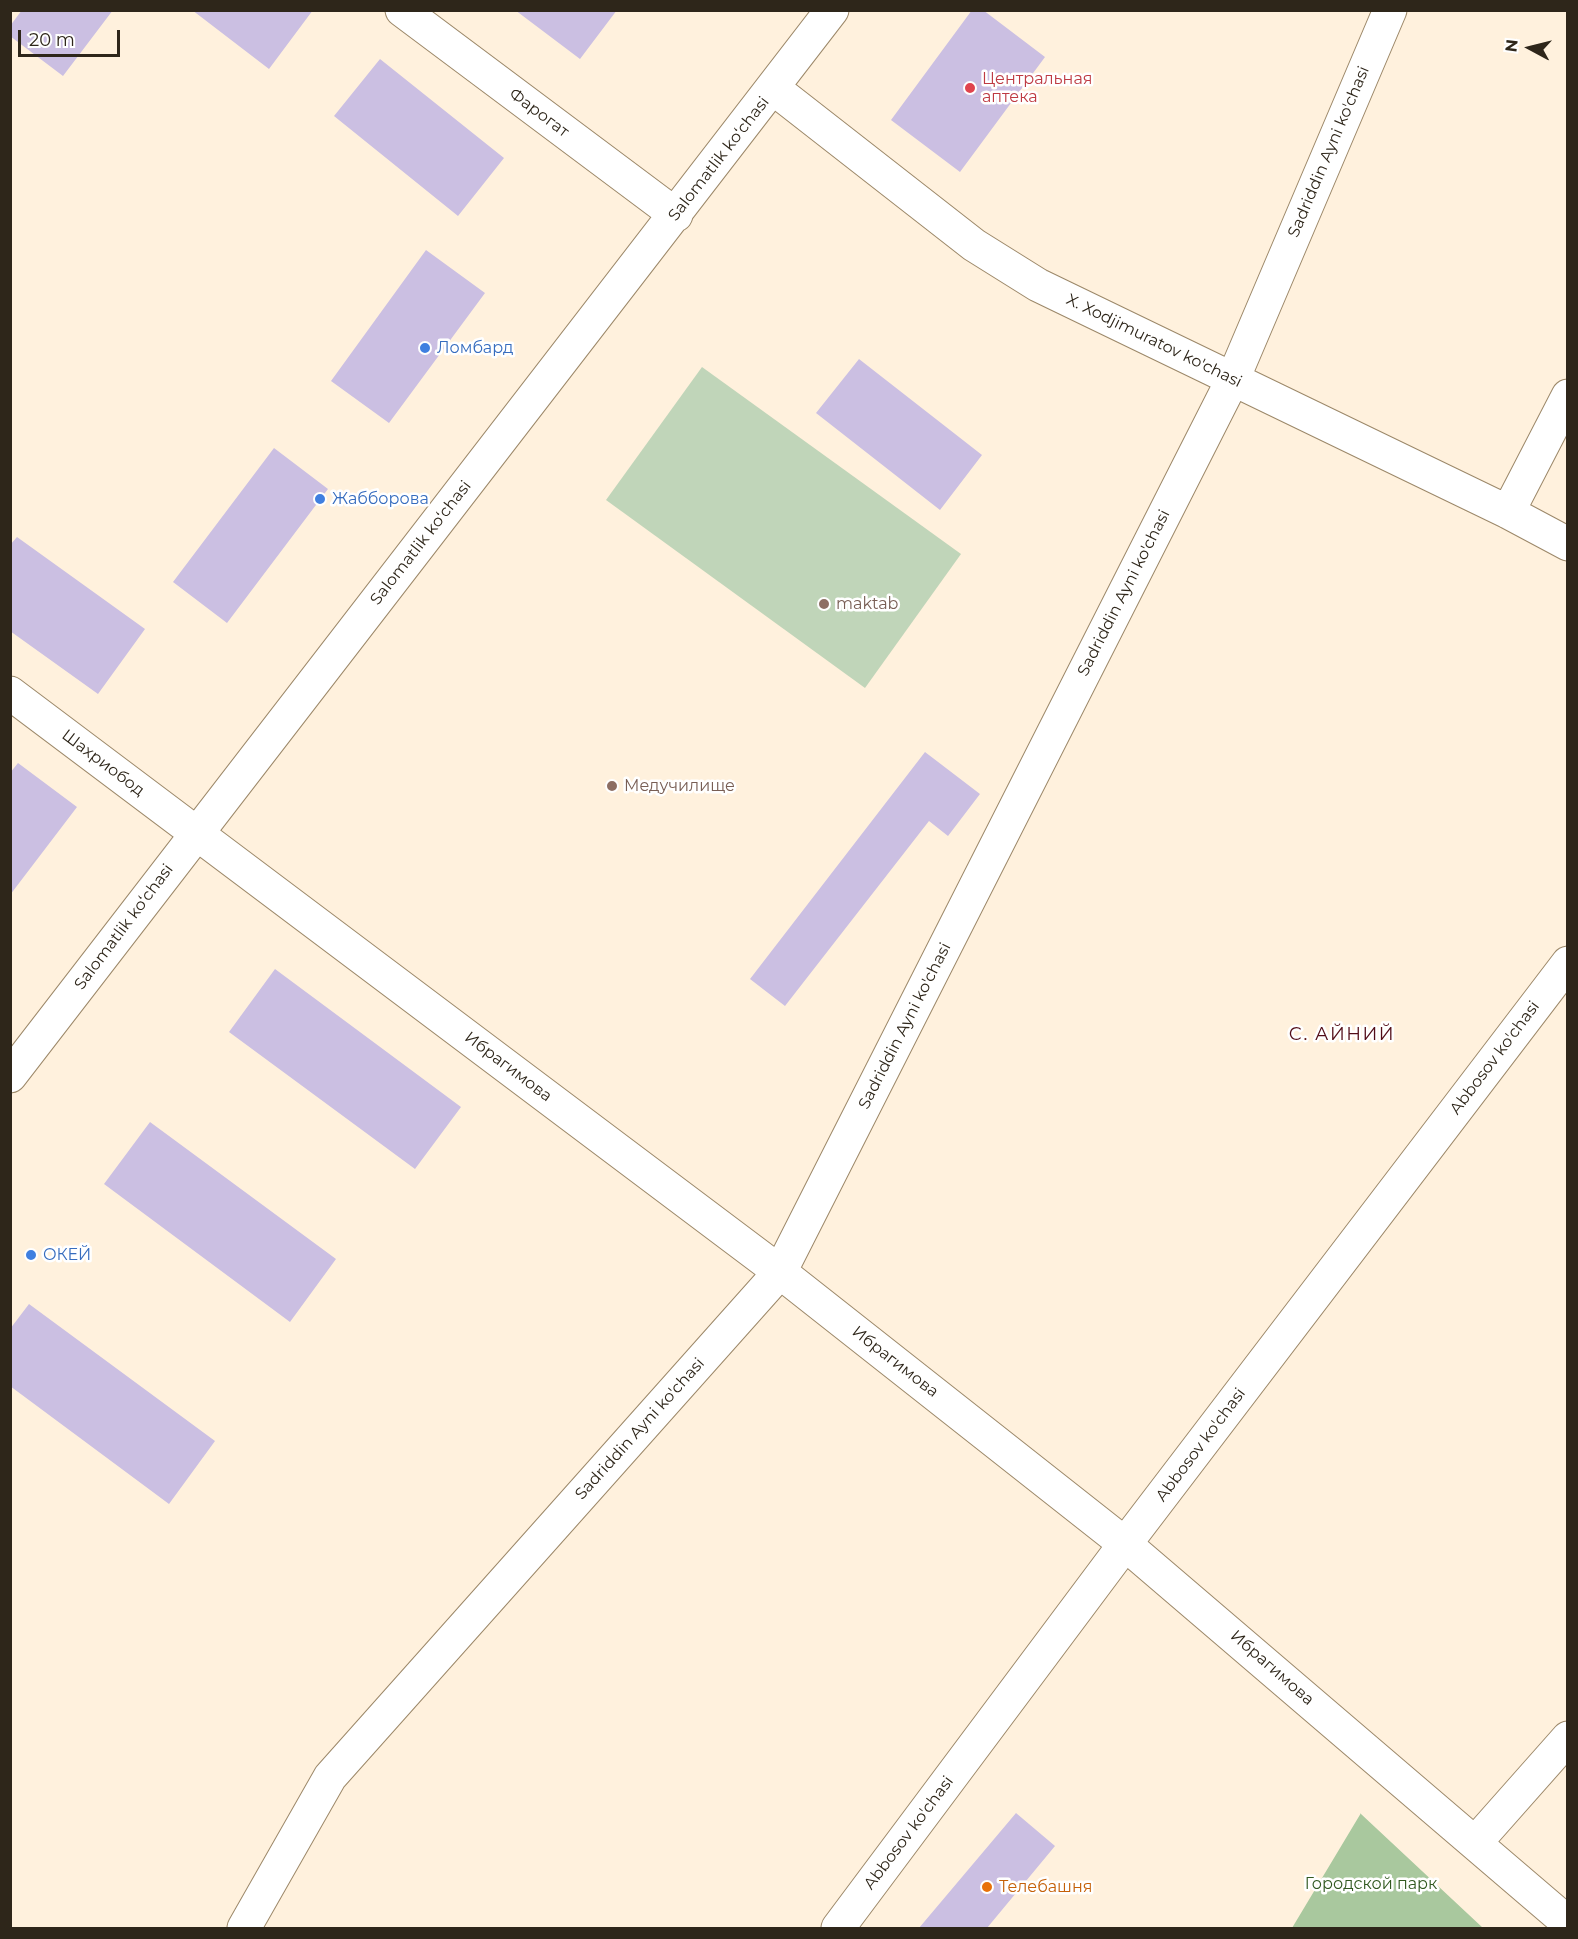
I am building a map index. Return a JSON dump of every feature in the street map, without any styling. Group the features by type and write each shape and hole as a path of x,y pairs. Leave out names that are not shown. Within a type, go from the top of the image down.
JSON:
{"street":[{"name":"Фарогат","path":"402,10 676,214"},
{"name":"Salomatlik ko‘chasi","path":"10,1076 832,10"},
{"name":"Sadriddin Ayni ko'chasi","path":"244,1929 330,1777 780,1272 1233,379 1390,10"},
{"name":"X. Xodjimuratov ko'chasi","path":"773,88 974,246 1038,285 1508,512 1568,544"},
{"path":"1508,512 1568,396"},
{"name":"Шахриобод","path":"10,693 196,833"},
{"name":"Ибрагимова","path":"196,833 780,1272 1125,1544 1568,1923"},
{"name":"Abbosov ko'chasi","path":"838,1929 1125,1544 1568,963"},
{"path":"1474,1843 1568,1738"}],"green space":[{"path":"702,367 961,554 865,688 606,500"},
{"name":"Городской парк","path":"1361,1814 1483,1928 1292,1928"}],"building":[{"path":"22,10 113,10 63,76 10,36 10,26"},
{"path":"192,10 313,10 269,69"},
{"path":"515,10 617,10 580,59"},
{"path":"972,10 983,10 1045,57 960,172 891,120"},
{"path":"380,59 504,158 458,216 334,116"},
{"path":"426,250 485,293 389,423 331,381"},
{"path":"859,359 982,455 940,510 816,413"},
{"path":"274,448 328,489 227,623 173,582"},
{"path":"17,537 145,629 98,694 10,631 10,545"},
{"path":"925,752 980,794 948,836 929,821 785,1006 750,979"},
{"path":"18,763 77,807 10,895 10,773"},
{"path":"275,969 461,1107 415,1169 229,1032"},
{"path":"150,1122 336,1259 290,1322 104,1184"},
{"path":"29,1304 215,1441 169,1504 10,1386 10,1329"},
{"name":"Телебашня","path":"1016,1813 1055,1846 987,1928 919,1928"}],"place":[{"name":"Центральная аптека","path":"970,88"},
{"name":"Ломбард","path":"425,348"},
{"name":"Жабборова","path":"320,499"},
{"name":"maktab","path":"824,604"},
{"name":"Медучилище","path":"612,786"},
{"name":"ОКЕЙ","path":"31,1255"},
{"name":"Телебашня","path":"987,1887"}],"district":[{"name":"С. АЙНИЙ","path":"1342,1035"}]}
